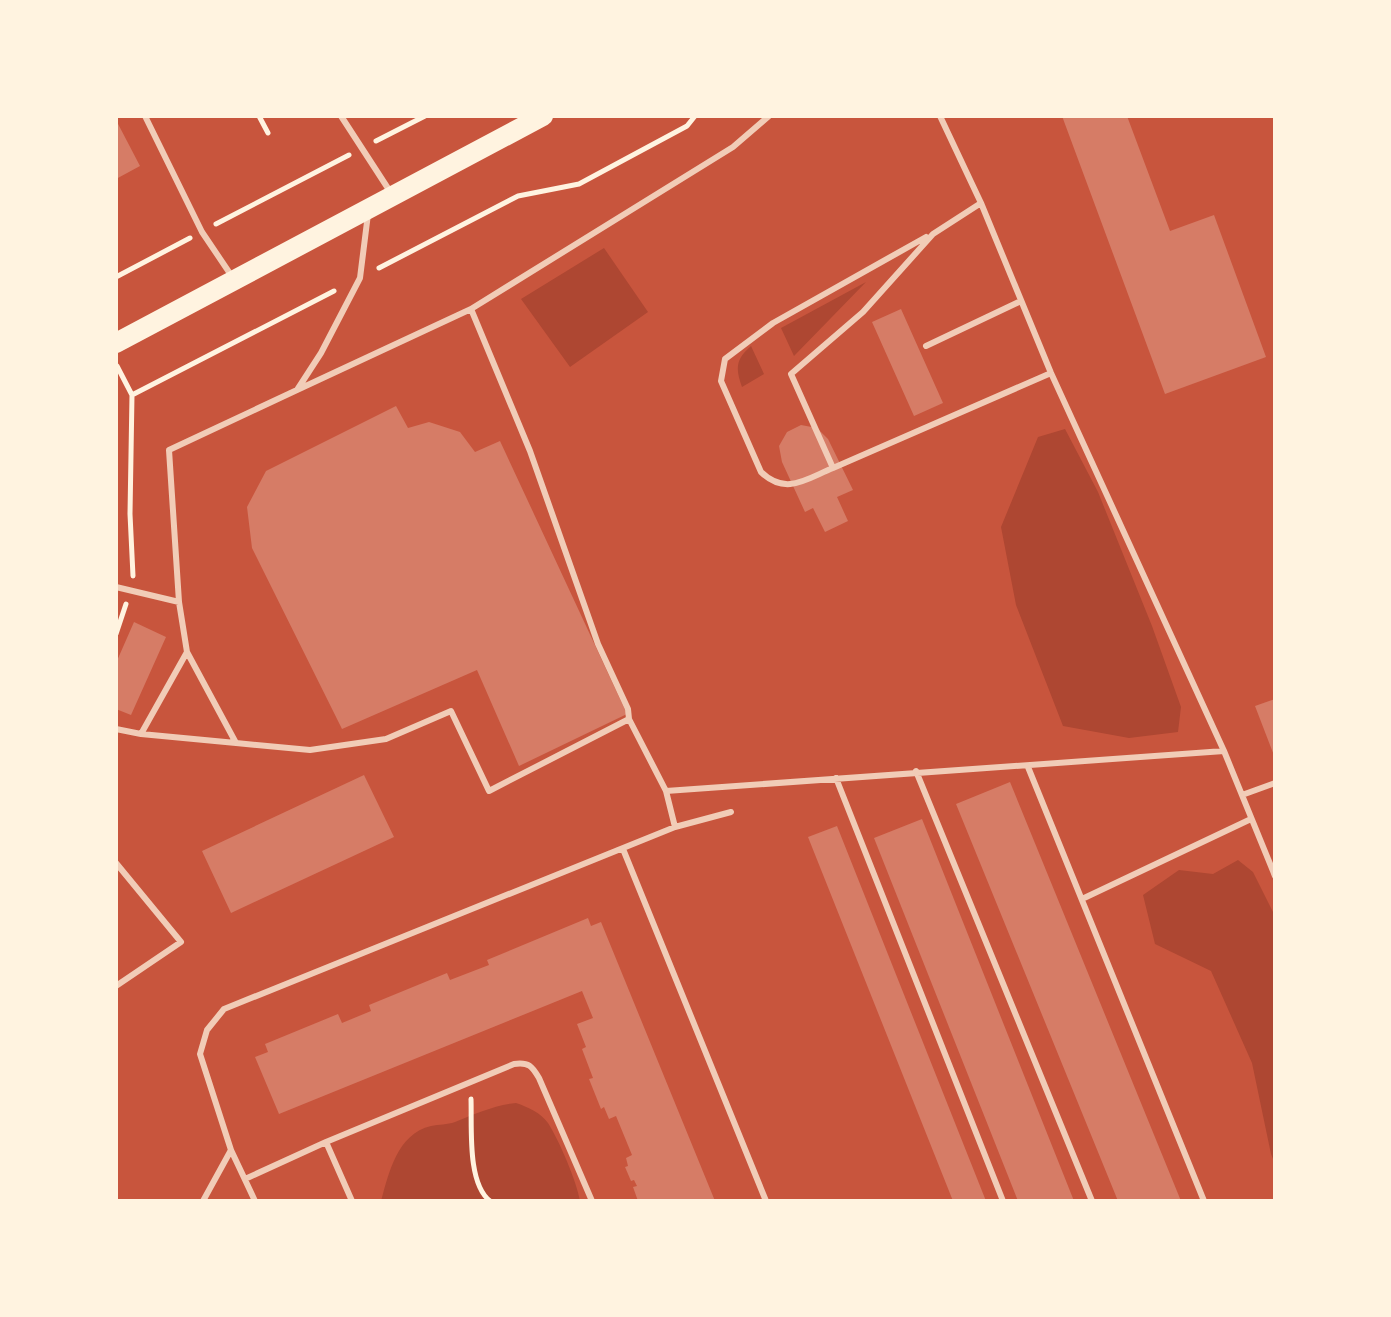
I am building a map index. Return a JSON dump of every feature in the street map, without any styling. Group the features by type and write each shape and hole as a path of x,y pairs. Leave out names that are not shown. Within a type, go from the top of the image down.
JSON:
{"main road":[{"path":"116,343 543,116"}],"lane":[{"path":"145,116 202,232 235,281"},
{"path":"341,116 393,196"},
{"path":"236,743 187,652 179,602 169,450 471,309 733,147 769,116"},
{"path":"940,116 981,203 1051,373 1224,751 1275,876"},
{"path":"981,203 933,234 773,323 725,359 721,381 761,472 771,482 787,486 1051,373"},
{"path":"297,390 321,353 360,278 369,210"},
{"path":"833,468 791,374 863,312 933,234"},
{"path":"926,346 1021,301"},
{"path":"471,309 530,451 598,644 628,709 629,719 666,791 675,827"},
{"path":"116,587 179,602"},
{"path":"141,734 187,652"},
{"path":"116,729 310,750 386,739 451,711 489,791 629,719"},
{"path":"666,791 1224,751"},
{"path":"1028,767 1204,1201"},
{"path":"916,771 1092,1201"},
{"path":"836,778 1003,1201"},
{"path":"1242,795 1275,783"},
{"path":"255,1201 231,1150 200,1054 207,1030 224,1009 675,827 731,812"},
{"path":"1082,899 1251,819"},
{"path":"623,849 766,1201"},
{"path":"116,863 181,942 116,986"},
{"path":"245,1179 470,1082 524,1063 532,1066 592,1201"},
{"path":"326,1142 352,1201"},
{"path":"203,1201 231,1150"}],"path":[{"path":"259,116 268,133"},
{"path":"116,277 425,116"},
{"path":"132,395 518,196 579,184 687,126 695,116"},
{"path":"116,364 132,395 130,514 134,584 116,634"},
{"path":"470,1082 473,1158 481,1194 490,1201"}],"shaded area":[{"path":"604,248 648,312 570,367 521,299"},
{"path":"866,282 794,356 781,328"},
{"path":"751,346 764,374 742,387 738,364"},
{"path":"1065,429 1098,492 1152,626 1181,707 1178,732 1129,738 1063,726 1016,605 1001,527 1038,437"},
{"path":"1238,860 1253,872 1275,916 1275,1164 1252,1063 1211,971 1155,944 1143,895 1179,870 1213,874"},
{"path":"516,1103 542,1116 548,1123 567,1161 580,1201 381,1201 396,1156 419,1130"}],"building":[{"path":"1062,116 1127,116 1170,231 1214,215 1266,357 1165,394"},
{"path":"116,120 140,166 116,179"},
{"path":"901,309 943,403 914,416 872,322"},
{"path":"396,406 408,428 429,422 460,432 475,452 500,441 627,714 519,766 477,670 342,729 252,548 247,507 266,471"},
{"path":"801,425 817,428 828,439 853,490 837,497 848,521 825,532 813,508 805,512 782,462 779,446 787,432"},
{"path":"134,622 166,637 131,715 116,709 116,663"},
{"path":"1275,699 1275,758 1255,706"},
{"path":"364,775 394,837 231,913 202,851"},
{"path":"1010,782 1181,1201 1118,1201 956,804"},
{"path":"922,819 1074,1201 1018,1201 874,838"},
{"path":"837,826 986,1201 953,1201 808,837"},
{"path":"588,918 591,926 601,922 715,1201 638,1201 633,1187 637,1186 634,1180 631,1181 625,1167 628,1166 626,1158 632,1155 616,1116 609,1119 604,1107 601,1109 589,1079 593,1078 577,1024 593,1018 582,991 279,1114 255,1057 268,1052 265,1044 338,1014 342,1023 371,1011 369,1005 447,973 450,980 489,965 487,960"}]}
